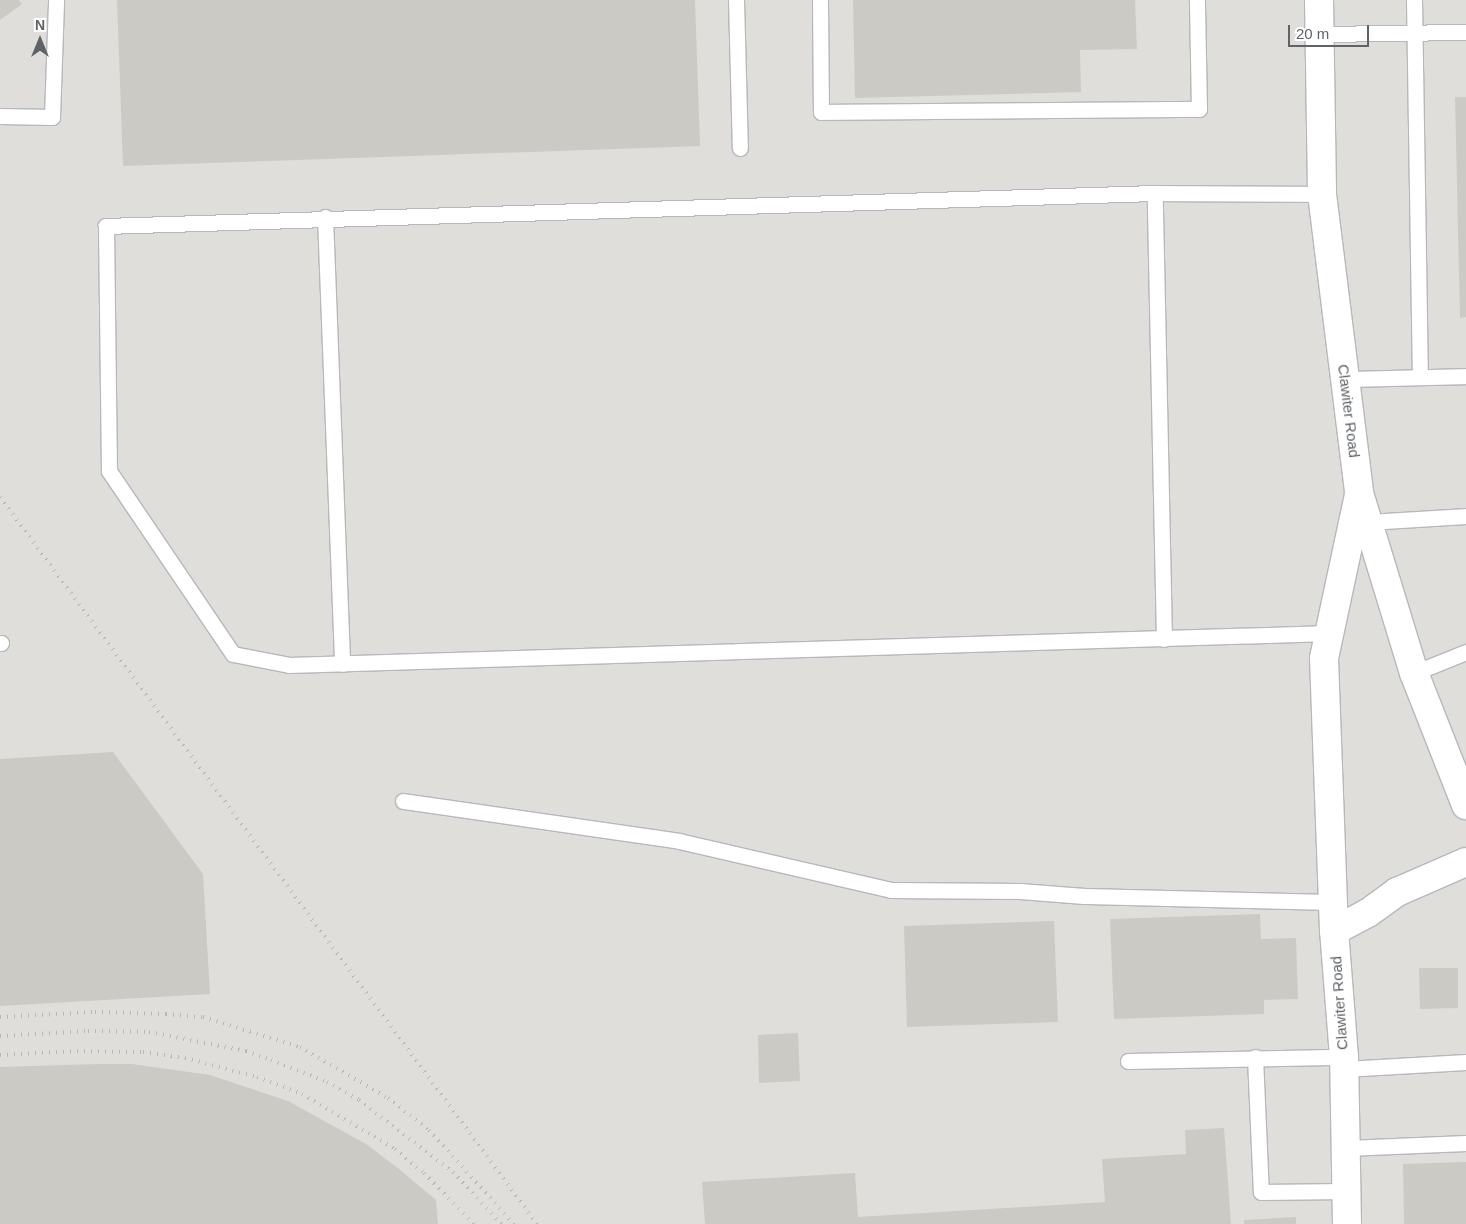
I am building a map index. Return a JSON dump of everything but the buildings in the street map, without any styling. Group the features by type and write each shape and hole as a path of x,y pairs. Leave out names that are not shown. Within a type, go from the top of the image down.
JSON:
{"main road":[{"name":"Clawiter Road","path":"1320,0 1322,194 1359,493 1414,673 1466,805"},
{"name":"Clawiter Road","path":"1347,1224 1344,1063 1334,931 1324,658 1359,493"},
{"path":"1334,931 1368,913 1398,892 1466,862"}],"lane":[{"path":"0,116 52,117 56,0"},
{"path":"736,0 740,148"},
{"path":"820,0 821,112 1199,110 1196,0"},
{"path":"1414,0 1420,377"},
{"path":"1320,34 1466,32"},
{"path":"1322,194 1155,193 325,217 106,226 109,471 233,654 289,665 1330,633"},
{"path":"1155,193 1164,639"},
{"path":"325,217 342,664"},
{"path":"1345,379 1466,376"},
{"path":"1367,522 1466,516"},
{"path":"1414,673 1466,652"},
{"path":"403,802 679,841 891,890 1020,891 1084,896 1333,902"},
{"path":"1255,1057 1261,1192 1346,1191"},
{"path":"1128,1061 1255,1057 1344,1063 1466,1062"},
{"path":"1346,1148 1466,1143"}],"shaded area":[{"path":"0,0 1466,0 1466,1224 0,1224"}],"railway":[{"path":"0,497 537,1224"},
{"path":"0,1017 95,1012 203,1017 300,1047 388,1098 429,1130 514,1224"},
{"path":"0,1036 88,1031 149,1032 246,1051 271,1060 327,1082 359,1100 453,1172 501,1224"},
{"path":"0,1055 77,1051 143,1052 185,1058 257,1077 302,1094 395,1149 424,1173 474,1224"}]}
